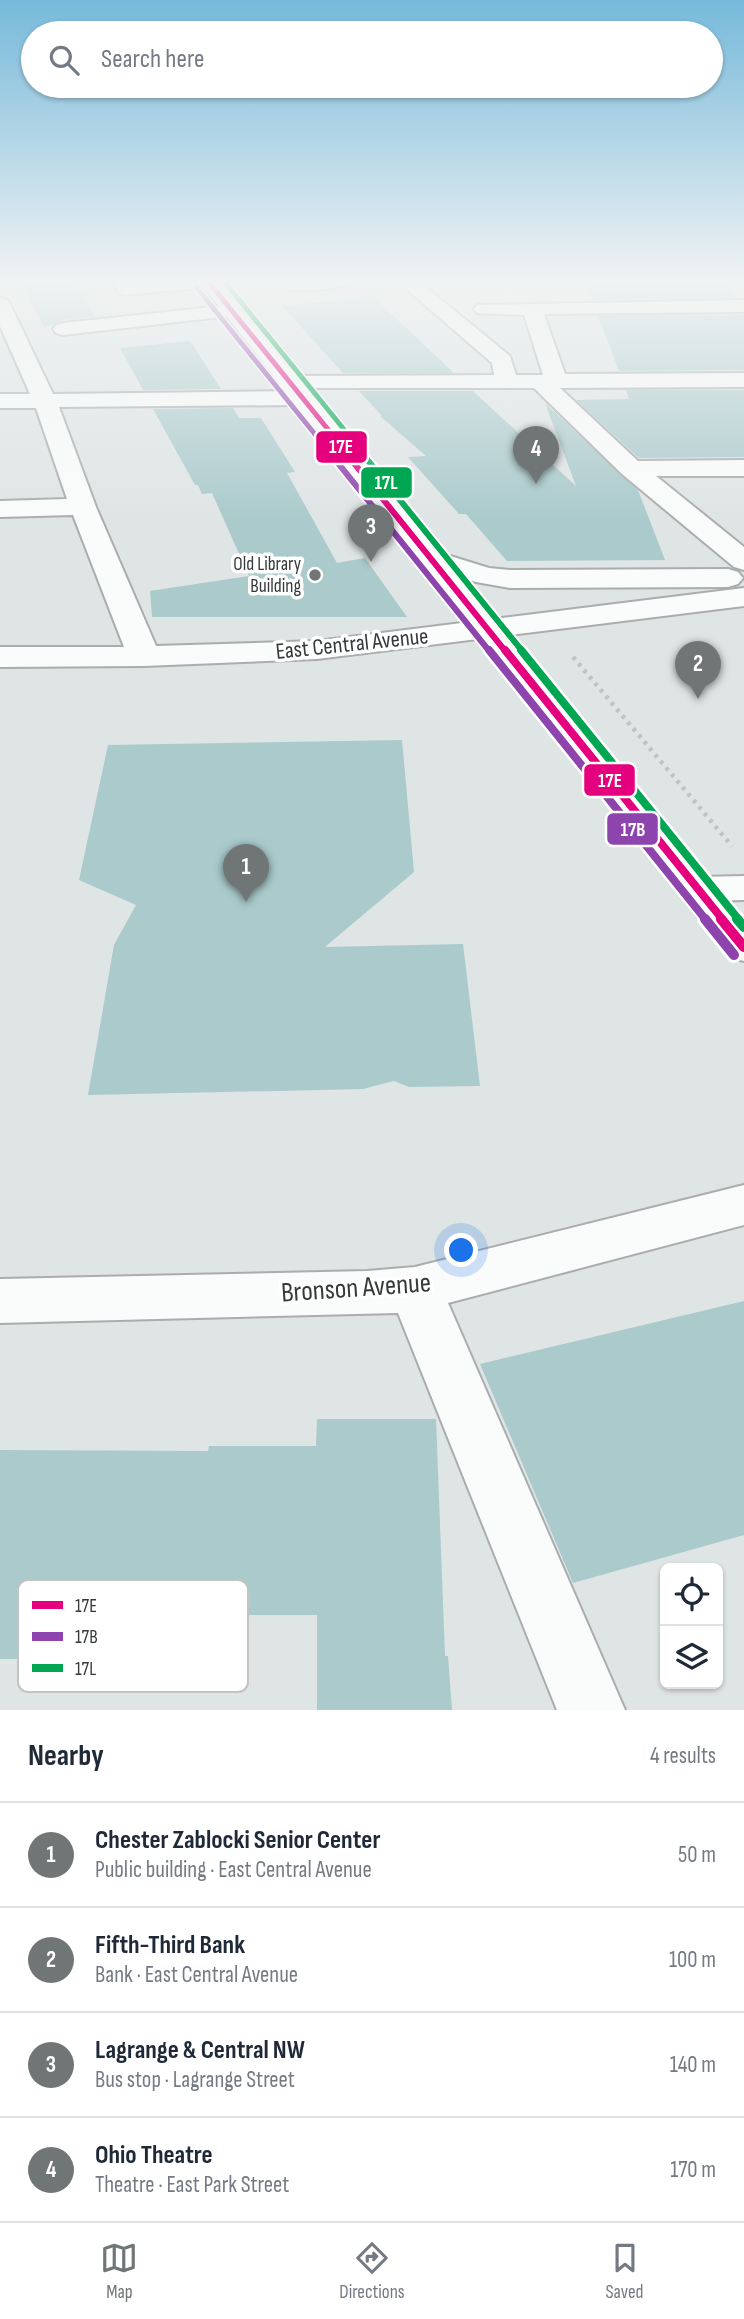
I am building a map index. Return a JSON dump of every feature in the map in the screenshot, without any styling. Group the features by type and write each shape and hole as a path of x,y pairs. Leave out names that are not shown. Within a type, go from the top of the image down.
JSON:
{"street":[{"path":"24,360 45,401 83,508 144,656"},
{"path":"270,360 744,947"},
{"path":"501,360 506,381"},
{"path":"543,360 548,381 631,469 744,561"},
{"path":"0,401 506,381 744,380"},
{"path":"631,469 744,468"},
{"path":"0,509 83,508"},
{"path":"431,559 486,576 510,579 744,578"},
{"name":"East Central Avenue","path":"0,657 144,656 317,650 744,597"},
{"path":"697,889 741,870"},
{"name":"Bronson Avenue","path":"0,1301 367,1293 415,1289 744,1205"},
{"path":"415,1289 591,1710"}],"path":[{"path":"551,621 572,655 741,870"}],"building":[{"path":"126,360 202,360 221,389 143,390"},
{"path":"331,360 440,360 454,373 343,373"},
{"path":"615,360 744,360 744,370 619,371"},
{"path":"626,390 744,390 744,457 639,458 576,400 629,399"},
{"path":"359,391 473,391 576,486 545,403 638,490 665,560 507,561 466,514 459,514 408,457 426,456 380,416"},
{"path":"233,408 239,418 261,418 295,472 287,473 337,563 365,558 407,617 152,617 150,591 249,576 212,493 202,494 198,485 195,485 153,409"},
{"path":"402,740 414,872 325,947 463,944 480,1086 409,1087 394,1081 363,1089 88,1095 114,945 136,905 79,880 108,745"},
{"path":"744,1301 744,1535 573,1583 480,1364"},
{"path":"317,1419 436,1419 445,1656 448,1656 452,1710 317,1710 317,1615 248,1615 248,1580 18,1580 18,1659 0,1659 0,1450 208,1451 209,1446 316,1446"}],"transit line":[{"name":"17B","path":"255,360 734,955"},
{"name":"17E","path":"271,360 744,947"},
{"name":"17L","path":"287,360 744,927"}],"place":[{"name":"Ohio Theatre","path":"536,484"},
{"name":"Lagrange & Central NW","path":"371,562"},
{"name":"Old Library Building","path":"315,575"},
{"name":"Fifth-Third Bank","path":"698,699"},
{"name":"Chester Zablocki Senior Center","path":"246,902"}]}
